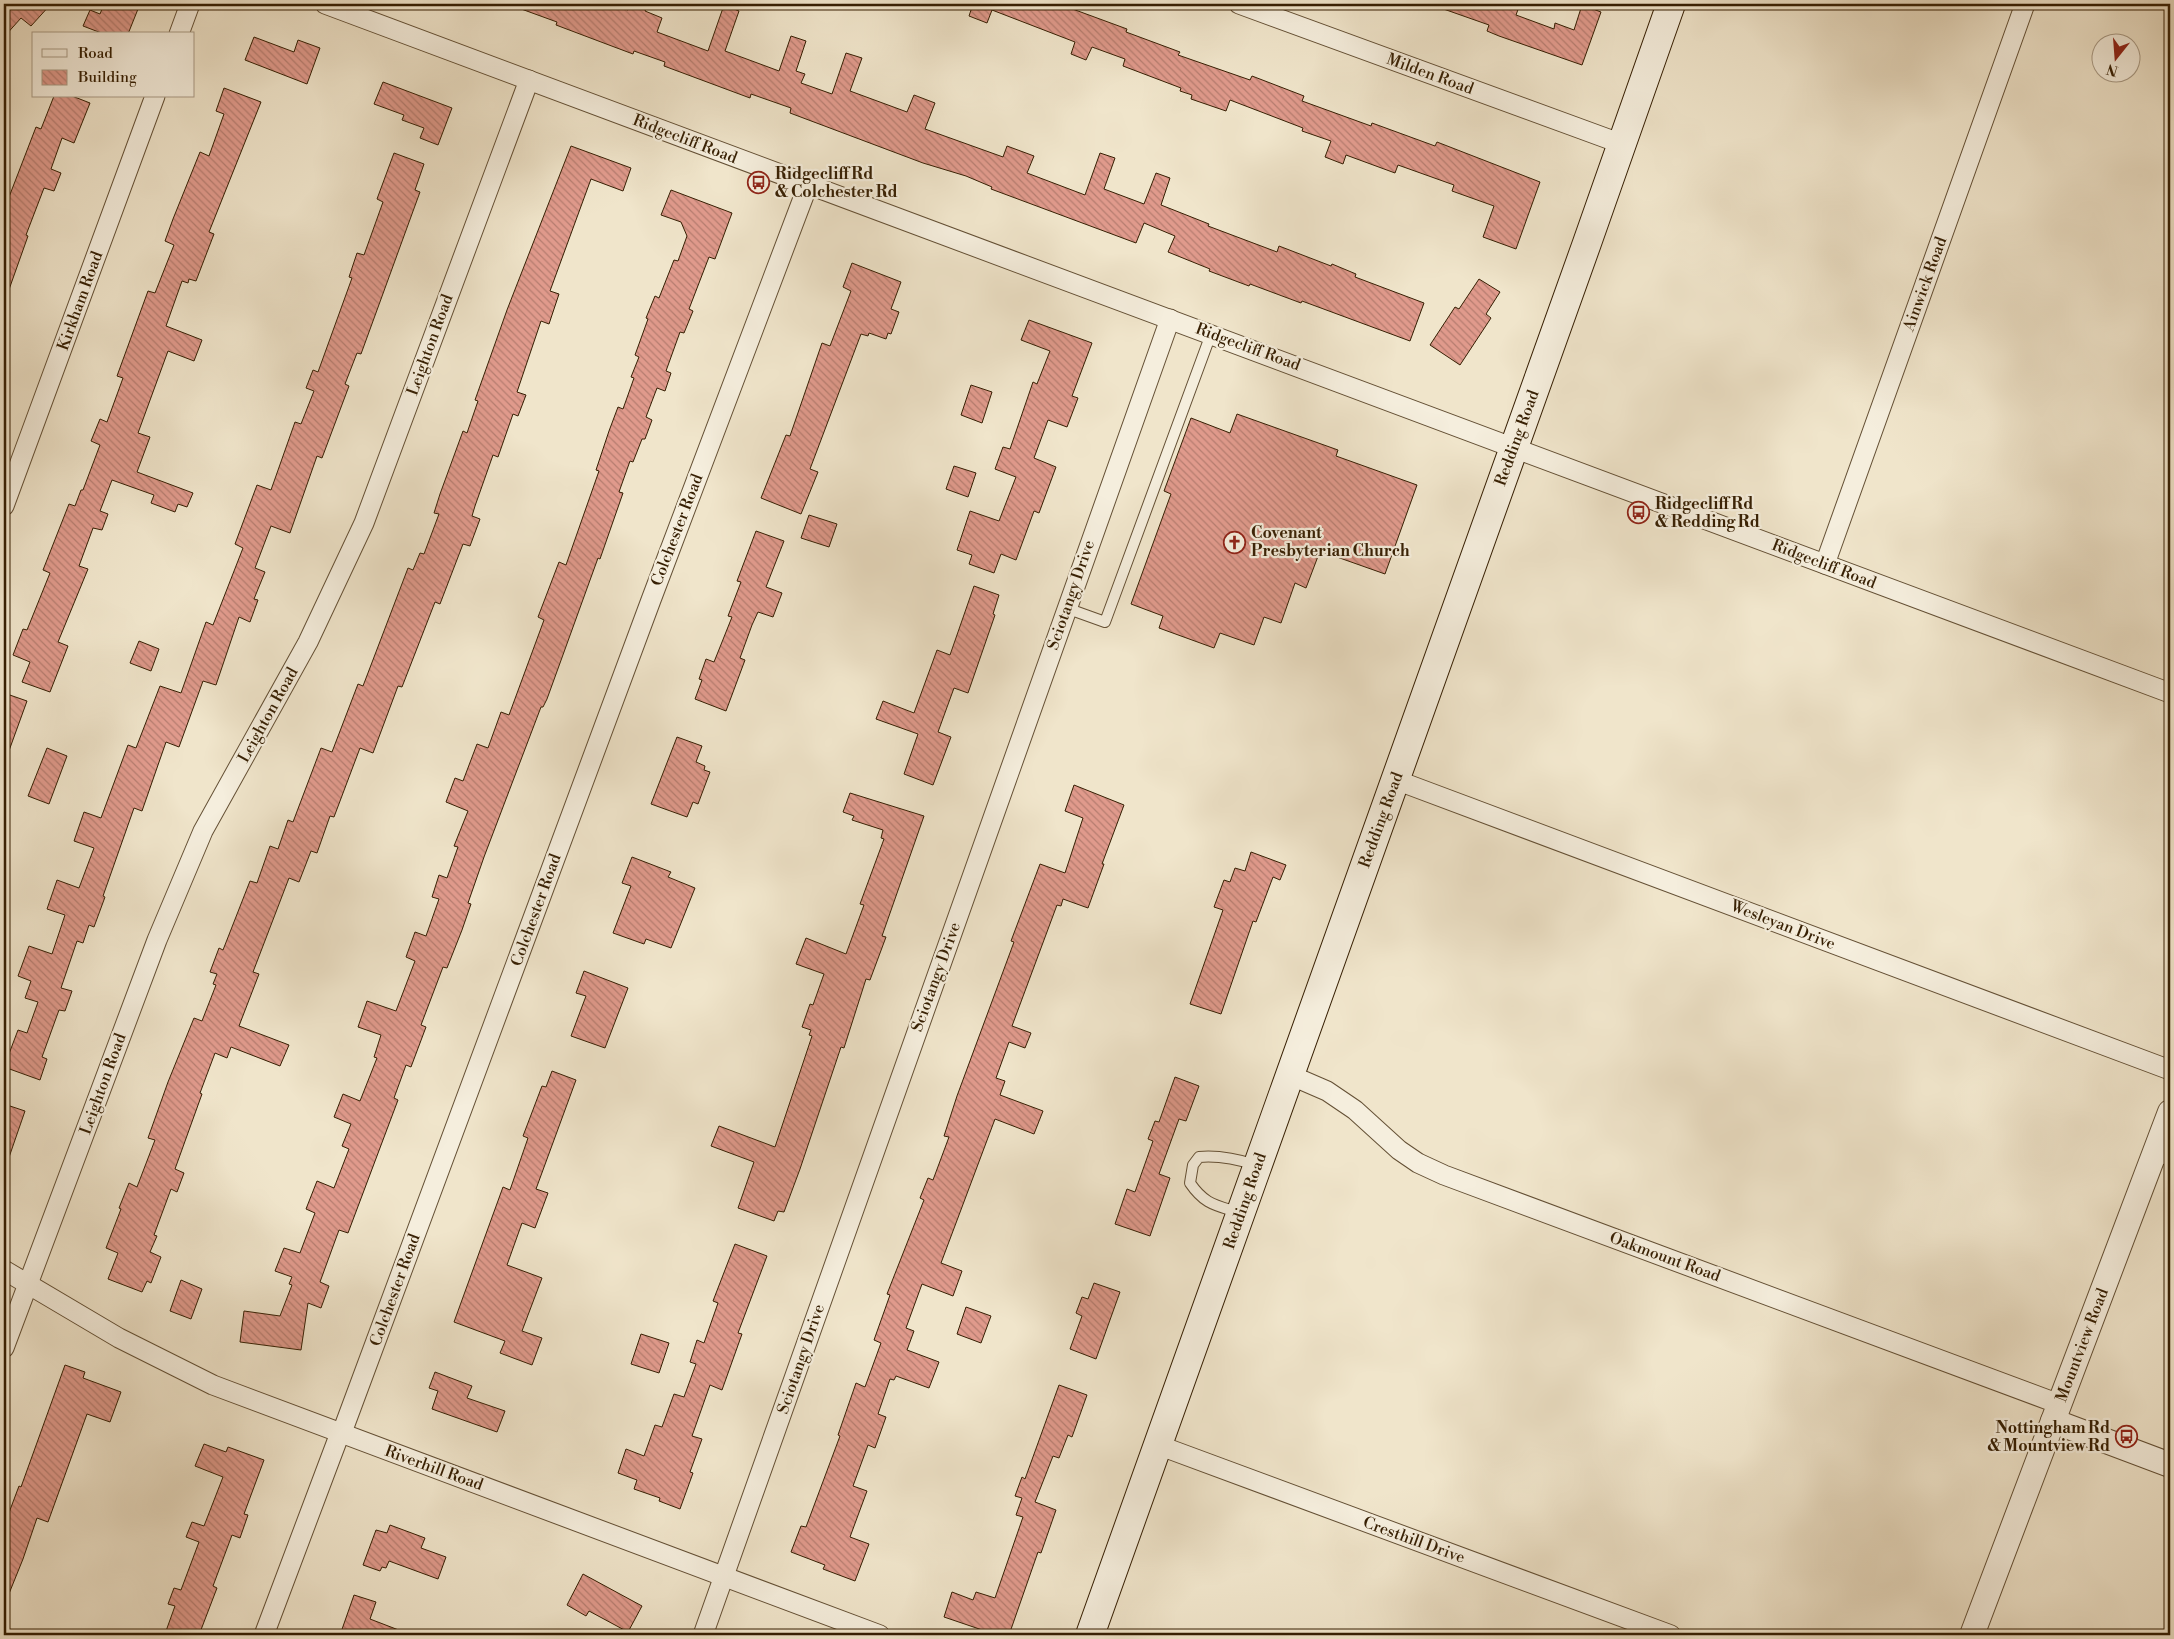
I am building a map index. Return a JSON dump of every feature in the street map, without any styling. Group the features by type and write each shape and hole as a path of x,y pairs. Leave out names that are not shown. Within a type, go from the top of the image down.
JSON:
{"main road":[{"name":"Redding Road","path":"1090,1635 1396,780 1670,4"}],"street":[{"path":"180,32 190,4"},
{"name":"Ridgecliff Road","path":"325,4 2170,693"},
{"name":"Milden Road","path":"1239,4 1622,144"},
{"name":"Ainwick Road","path":"1825,564 2025,4"},
{"name":"Leighton Road","path":"4,1348 157,940 203,831 308,642 364,523 529,80"},
{"name":"Kirkham Road","path":"4,506 155,98"},
{"name":"Colchester Road","path":"264,1635 808,185"},
{"name":"Sciotangy Drive","path":"703,1635 1170,319"},
{"name":"Wesleyan Drive","path":"1396,780 2170,1070"},
{"name":"Oakmount Road","path":"1290,1075 1327,1091 1356,1110 1399,1150 1418,1163 1444,1175 2056,1413"},
{"name":"Mountview Road","path":"1972,1635 2056,1413 2163,1153 2170,1112"},
{"name":"Riverhill Road","path":"4,1270 119,1338 213,1385 880,1635"},
{"path":"2056,1413 2170,1465"},
{"name":"Cresthill Drive","path":"1158,1445 1671,1635"}],"lane":[{"path":"1066,608 1105,622 1211,334"},
{"path":"1241,1214 1213,1205 1199,1196 1190,1183 1193,1165 1199,1157 1210,1156 1230,1158 1258,1165"}],"building":[{"path":"4,4 51,4 31,26 21,18 4,37"},
{"path":"104,4 140,4 129,32 99,32 83,26 90,10 100,14"},
{"path":"513,4 611,4 628,10 630,4 648,4 645,11 662,18 657,32 708,51 724,5 739,11 725,51 779,71 791,36 806,41 796,71 805,74 801,83 832,94 846,53 862,58 850,91 907,112 914,95 935,103 925,129 1003,157 1007,146 1034,156 1027,173 1085,195 1100,153 1115,158 1104,189 1144,204 1156,173 1170,178 1161,205 1209,224 1208,226 1277,252 1279,246 1331,266 1332,264 1356,274 1355,277 1424,303 1410,341 1302,301 1301,303 1209,271 1210,269 1168,252 1175,236 1144,223 1136,243 991,189 992,187 966,176 923,163 790,113 791,108 751,94 750,98 664,66 665,62 634,51 633,54 556,25 557,22 513,6"},
{"path":"973,4 1059,4 1127,29 1126,32 1180,52 1178,55 1250,80 1252,76 1304,96 1302,101 1371,126 1372,123 1435,146 1437,142 1540,182 1516,249 1483,237 1494,206 1452,191 1454,185 1398,165 1395,173 1346,155 1343,164 1325,157 1331,141 1302,131 1303,128 1230,100 1226,111 1191,99 1192,95 1180,91 1181,88 1123,66 1125,59 1092,47 1086,60 1071,54 1075,42 992,10 987,23 969,16"},
{"path":"1436,4 1520,4 1516,15 1554,29 1555,23 1574,30 1582,5 1601,12 1582,65 1487,31 1489,25 1435,6"},
{"path":"254,37 294,52 298,40 320,48 307,84 245,60"},
{"path":"383,82 452,108 438,145 420,138 424,128 402,120 404,115 374,104"},
{"path":"224,88 261,102 209,232 214,234 196,281 189,279 188,283 182,281 166,326 202,340 194,361 168,351 138,433 150,437 137,472 193,493 187,507 178,504 175,512 151,503 154,495 112,480 100,511 108,514 102,530 93,528 79,566 88,569 58,642 68,646 50,692 22,682 30,662 13,655 23,629 27,630 50,573 43,570 69,504 75,506 100,445 91,441 100,419 107,422 123,378 117,376 148,291 155,293 174,245 165,241 173,219 200,152 209,156 224,114 216,111"},
{"path":"53,98 77,98 90,103 74,143 62,138 51,169 61,173 54,191 44,188 26,235 28,236 6,298 4,298 4,210 36,127 41,129"},
{"path":"571,146 631,168 623,191 591,179 550,291 559,294 549,324 541,321 517,392 526,395 518,416 513,414 498,457 493,455 475,506 472,516 480,519 470,546 463,544 440,604 435,602 402,687 398,686 373,753 360,748 334,817 330,816 317,853 311,851 299,882 289,878 253,972 259,974 239,1026 289,1045 280,1066 231,1047 227,1058 215,1053 175,1169 184,1173 177,1192 171,1189 154,1235 157,1236 150,1252 161,1257 151,1283 147,1281 142,1292 108,1279 118,1253 106,1248 121,1209 119,1208 129,1183 137,1187 155,1140 148,1138 168,1082 194,1018 202,1021 216,985 213,984 217,974 210,972 219,948 223,950 250,881 257,883 270,846 278,849 288,820 293,822 321,748 332,752 358,684 363,686 408,568 413,570 420,553 424,554 439,514 434,513 440,494 463,431 467,433 478,401 475,400 507,310"},
{"path":"394,153 424,164 415,190 420,192 361,354 357,353 345,384 349,386 322,458 317,456 290,533 271,526 255,568 265,572 254,599 258,600 250,622 239,617 216,685 203,681 179,747 166,742 142,811 134,808 94,927 89,925 83,943 77,941 61,988 72,991 65,1011 59,1010 42,1057 47,1059 40,1080 4,1067 18,1030 27,1033 38,1002 25,998 31,981 18,976 29,946 52,954 65,915 47,909 57,880 79,888 94,848 74,841 84,812 101,818 128,745 136,748 160,686 181,693 206,622 213,625 243,548 235,544 257,485 271,490 295,422 301,424 314,391 306,388 313,370 318,372 352,278 349,277 357,253 364,255 383,202 377,199"},
{"path":"671,190 732,213 715,259 709,257 689,309 693,311 684,333 680,332 666,371 671,373 665,391 657,388 646,417 652,420 633,462 630,461 619,492 623,493 600,559 598,558 547,699 543,707 541,707 484,857 468,903 471,904 462,930 447,968 443,967 421,1025 426,1027 411,1067 406,1065 394,1098 398,1100 348,1233 339,1230 320,1282 329,1286 321,1308 308,1303 301,1350 240,1342 244,1311 280,1316 292,1285 289,1284 292,1277 275,1271 284,1248 300,1253 315,1213 306,1209 317,1181 334,1188 349,1149 342,1146 351,1124 334,1117 343,1094 360,1101 377,1058 374,1057 381,1035 358,1027 367,1001 396,1011 415,961 406,957 415,932 426,936 439,899 432,897 439,875 447,878 458,847 454,846 468,811 446,802 455,778 463,781 477,744 488,748 501,712 509,715 544,620 538,617 559,562 566,565 599,471 596,470 609,431 618,407 623,409 634,378 631,377 639,357 635,355 648,319 646,318 655,296 659,298 674,260 678,261 687,236 681,222 661,215"},
{"path":"852,263 901,282 891,309 899,312 891,334 888,333 886,339 869,333 868,336 861,334 810,469 818,472 801,514 761,498 786,435 790,436 822,343 830,346 851,291 843,287"},
{"path":"1479,279 1500,292 1486,314 1491,318 1460,365 1430,345 1455,307 1459,309"},
{"path":"1029,320 1092,343 1072,396 1078,398 1067,427 1048,420 1034,458 1056,467 1039,513 1034,511 1016,560 1001,554 994,573 969,564 972,555 957,550 970,511 999,521 1016,477 995,469 1003,447 1010,449 1033,382 1037,384 1050,351 1021,340"},
{"path":"971,385 992,392 982,423 961,415"},
{"name":"Covenant Presbyterian Church","path":"1237,414 1338,450 1336,456 1417,485 1385,574 1320,551 1306,588 1295,583 1281,623 1264,617 1254,645 1220,633 1214,648 1159,628 1163,616 1131,604 1171,494 1164,491 1191,418 1230,433"},
{"path":"954,466 976,473 968,497 946,489"},
{"path":"809,515 837,524 829,547 801,538"},
{"path":"756,531 784,541 766,587 782,593 773,617 758,612 740,658 745,660 726,711 695,699 702,680 699,679 706,659 714,662 732,617 728,616 741,582 737,581"},
{"path":"974,586 999,595 993,614 995,615 968,693 954,688 938,732 951,737 933,785 904,774 918,734 876,719 883,701 914,713 937,650 950,655"},
{"path":"139,641 159,649 151,671 130,663"},
{"path":"4,693 27,701 6,759 4,759"},
{"path":"677,737 702,746 696,762 705,766 704,770 710,772 698,804 693,802 687,817 651,804"},
{"path":"47,748 67,756 49,804 28,796"},
{"path":"1074,785 1124,805 1088,908 1063,899 1061,906 1057,905 1012,1026 1031,1033 1025,1048 1009,1042 996,1078 1005,1081 1000,1095 1043,1111 1034,1134 995,1119 941,1263 962,1271 953,1296 922,1284 906,1328 914,1331 907,1350 939,1362 929,1388 896,1376 894,1380 890,1379 878,1414 886,1417 875,1448 868,1445 853,1486 867,1491 850,1537 869,1544 855,1581 823,1569 825,1565 791,1552 801,1526 806,1527 840,1436 838,1435 856,1383 865,1387 881,1343 874,1340 890,1295 887,1294 924,1200 920,1198 928,1178 933,1180 949,1137 944,1136 957,1096 1014,942 1011,941 1040,864 1065,873 1083,818 1065,811"},
{"path":"850,793 924,816 882,936 886,937 870,980 866,979 844,1048 841,1047 784,1212 778,1211 774,1221 738,1208 754,1162 711,1146 719,1126 775,1147 812,1036 809,1035 811,1030 802,1027 810,1004 813,1005 824,974 796,964 806,938 846,954 864,905 860,904 884,839 881,838 883,830 852,820 854,816 843,812"},
{"path":"1251,852 1286,865 1280,880 1273,877 1256,922 1253,921 1221,1014 1190,1004 1223,910 1214,907 1224,880 1230,882 1235,868 1245,871"},
{"path":"632,857 671,872 668,877 695,888 671,948 646,939 644,944 613,933 631,886 622,883"},
{"path":"584,971 628,988 605,1048 571,1036 586,996 576,993"},
{"path":"552,1071 576,1080 536,1189 548,1193 535,1228 522,1223 507,1265 542,1278 522,1331 542,1338 532,1365 500,1353 505,1341 454,1322 503,1187 510,1190 528,1138 523,1136 542,1086 546,1087"},
{"path":"1175,1077 1199,1086 1186,1121 1179,1119 1159,1174 1170,1178 1150,1236 1115,1224 1127,1189 1135,1192 1153,1141 1148,1139 1155,1121 1159,1122"},
{"path":"4,1104 25,1111 6,1166 4,1166"},
{"path":"735,1244 767,1256 738,1333 742,1334 722,1390 710,1385 692,1436 702,1439 690,1472 693,1473 680,1509 659,1501 660,1498 634,1489 637,1480 618,1473 626,1449 644,1456 655,1425 662,1427 674,1394 684,1397 696,1364 690,1362 697,1340 704,1343 718,1303 713,1301"},
{"path":"181,1280 202,1289 191,1319 170,1311"},
{"path":"1094,1283 1120,1292 1096,1359 1070,1349 1082,1316 1076,1313 1082,1297 1088,1299"},
{"path":"966,1307 991,1316 981,1343 957,1334"},
{"path":"641,1334 669,1343 659,1373 631,1364"},
{"path":"65,1365 85,1372 83,1378 121,1392 110,1422 87,1414 48,1522 37,1518 4,1606 4,1526 19,1486 21,1487"},
{"path":"435,1372 472,1386 467,1398 505,1411 497,1432 432,1409 438,1391 429,1388"},
{"path":"1059,1385 1087,1395 1072,1437 1068,1435 1059,1458 1053,1456 1035,1502 1056,1510 1041,1553 1038,1552 1009,1635 997,1635 944,1617 952,1592 973,1600 976,1592 995,1598 1023,1517 1016,1515 1022,1498 1015,1496 1022,1477 1025,1479"},
{"path":"204,1444 226,1452 228,1447 264,1460 244,1514 248,1515 240,1538 232,1535 213,1586 217,1588 199,1635 178,1635 166,1631 175,1606 168,1604 174,1588 181,1590 199,1542 186,1537 192,1522 204,1526 223,1477 195,1466"},
{"path":"390,1525 425,1538 421,1548 446,1557 438,1579 389,1561 386,1568 382,1567 380,1571 363,1565 376,1530 387,1533"},
{"path":"583,1574 642,1606 628,1632 589,1611 586,1616 567,1605"},
{"path":"354,1595 376,1602 370,1619 409,1635 340,1635"}],"place":[{"name":"Ridgecliff Rd & Colchester Rd","path":"759,183"},
{"name":"Ridgecliff Rd & Redding Rd","path":"1639,513"},
{"name":"Covenant Presbyterian Church","path":"1235,542"},
{"name":"Nottingham Rd & Mountview Rd","path":"2126,1437"}]}
